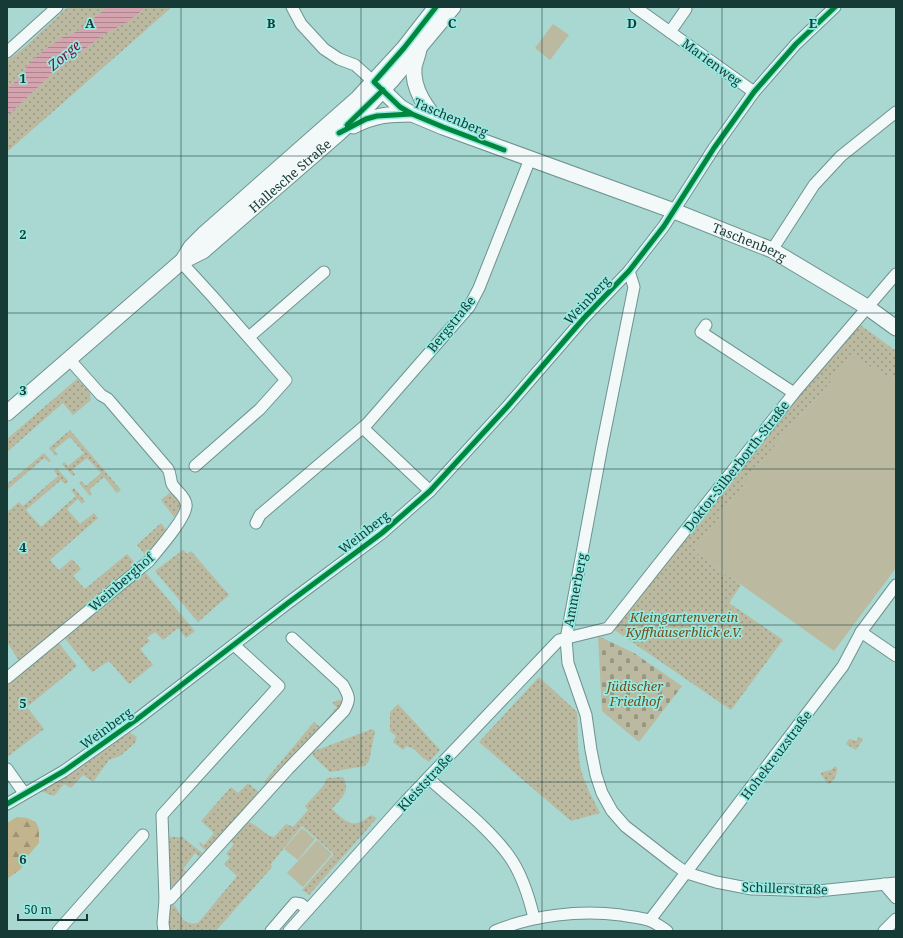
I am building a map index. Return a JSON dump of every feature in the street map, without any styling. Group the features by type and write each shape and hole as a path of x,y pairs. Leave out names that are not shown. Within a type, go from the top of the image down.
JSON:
{"main road":[{"name":"Hallesche Straße","path":"181,262 191,247 205,233 358,98 379,86 404,48 436,7"},
{"name":"Hallesche Straße","path":"7,413 181,262 203,251 339,133 379,86 420,47 453,7"},
{"path":"420,47 414,68 418,94 443,127"},
{"name":"Taschenberg","path":"379,86 400,106 412,114 443,127 674,211 772,250 867,307 896,328"},
{"path":"339,133 366,119 377,116 412,114"}],"street":[{"path":"7,52 57,7"},
{"path":"292,7 301,24 324,49 355,65 379,86"},
{"name":"Marienweg","path":"635,7 754,92"},
{"name":"Weinberg","path":"7,804 64,771 98,747 382,533 430,491 507,407 584,318 629,271 674,211 714,148 754,92 796,44 835,7"},
{"name":"Marienweg","path":"670,32 686,9"},
{"path":"772,250 814,185 841,156 896,112"},
{"name":"Bergstraße","path":"256,523 260,515 363,428 468,307 479,288 530,159"},
{"path":"181,262 286,380 260,408 195,466"},
{"name":"Ammerberg","path":"629,271 634,287 566,638 568,662 586,715 596,775 602,793 612,811 625,826 687,873"},
{"path":"249,337 324,272"},
{"name":"Doktor-Silberborth-Straße","path":"566,638 608,628 794,393 896,274"},
{"path":"706,325 701,332 794,393"},
{"name":"Weinberghof","path":"7,678 149,561 169,538 187,509 186,502 172,483 171,473 168,469 108,399 101,395 69,359"},
{"path":"363,428 430,491"},
{"name":"Hohekreuzstraße","path":"650,920 843,666 861,632 896,585"},
{"path":"861,632 896,656"},
{"path":"164,900 170,899 288,769 344,711 348,703 349,695 343,685 292,638"},
{"name":"Kleiststraße","path":"289,931 428,778 559,640 566,638"},
{"path":"164,931 162,815 279,686 234,645"},
{"path":"7,769 24,794"},
{"path":"428,778 491,835 509,856 521,878 534,918"},
{"path":"58,931 143,835"},
{"name":"Schillerstraße","path":"687,873 716,882 752,889 818,891 896,883"},
{"path":"884,884 896,898"},
{"path":"271,931 296,903 301,904 308,910"},
{"path":"494,931 534,918 583,913 611,914 650,920 667,931"},
{"path":"884,931 896,919"}],"green space":[{"path":"68,7 107,7 81,29 63,37 44,50 27,65 18,79 7,89 7,61 26,46"},
{"path":"146,7 172,7 7,152 7,116 51,75 106,33 128,22"},
{"path":"553,24 569,35 550,60 535,48"},
{"name":"Kleingartenverein Kyffhäuserblick e.V.","path":"859,324 896,351 896,381 851,356 824,390 790,427 757,467 694,551 741,585 729,603 783,640 731,710 613,629 797,396"},
{"path":"851,356 896,381 896,568 834,651 694,551 757,467 790,427 824,390"},
{"path":"77,379 89,391 91,400 73,415 63,403 7,452 7,439"},
{"path":"70,430 121,490 117,493 104,477 89,490 92,494 90,496 79,483 81,481 86,486 101,473 87,458 72,470 75,475 73,476 62,464 64,462 68,466 84,453 70,437 54,450 58,454 56,456 49,448"},
{"path":"44,453 51,461 49,462 44,458 7,490 7,484"},
{"path":"57,468 68,481 65,484 61,480 26,510 41,527 76,496 71,490 74,488 85,501 82,504 78,499 67,509 80,524 94,513 98,518 50,560 59,570 72,559 81,569 73,576 85,589 127,554 137,565 19,661 7,642 7,512 19,502 23,506 58,476 54,471"},
{"path":"173,490 181,504 174,517 161,500"},
{"path":"161,523 168,532 147,557 137,545"},
{"path":"183,550 187,554 191,551 229,595 198,622 155,571"},
{"path":"144,571 195,631 186,638 178,628 163,640 155,632 147,638 150,641 140,649 153,665 129,684 109,661 92,672 64,637"},
{"name":"Jüdischer Friedhof","path":"598,636 634,653 682,686 639,742 602,711"},
{"path":"58,642 77,666 27,707 44,729 7,757 7,684"},
{"path":"539,677 577,712 578,748 581,770 587,787 600,813 571,821 479,742"},
{"path":"338,700 345,701 344,704 269,786 264,782 314,722 320,727 337,707 332,703"},
{"path":"398,704 440,750 429,762 414,749 407,746 403,750 393,742 396,736 390,731 390,712"},
{"path":"372,729 375,731 369,761 365,766 330,772 313,756 312,752"},
{"path":"129,732 137,737 135,743 120,756 109,760 93,782 83,775 71,788 64,784 54,796 38,790"},
{"path":"859,737 863,739 856,750 846,744 849,739 856,741"},
{"path":"835,766 837,768 836,774 829,784 821,774 822,772 831,770"},
{"path":"343,777 346,787 344,794 332,809 350,823 365,820 371,815 377,818 309,895 302,890 334,854 302,826 271,864 272,867 216,931 170,931 167,917 168,910 172,903 184,920 187,922 198,923 237,876 224,864 230,857 226,854 234,844 228,839 244,821 257,826 266,834 274,837 286,824 293,827 308,810 305,806 324,785 327,778"},
{"path":"248,783 261,794 208,853 199,844 200,842 204,845 214,833 201,821 231,787 238,793"},
{"path":"17,817 27,818 36,822 39,829 39,843 26,858 21,869 7,879 7,823"},
{"path":"302,828 315,839 298,860 284,849"},
{"path":"167,837 182,837 206,856 203,859 195,853 183,869 189,874 174,887 169,886"},
{"path":"317,840 332,854 303,887 287,873"}],"water":[{"name":"Zorge","path":"107,7 146,7 128,22 106,33 51,75 7,116 7,89 18,79 27,65 44,50 63,37 81,29"}],"cycle path":[{"path":"436,7 404,48 374,82 400,107 412,114 504,150"},
{"path":"7,804 64,771 136,720 382,533 430,491 507,407 584,318 629,271 664,226 714,148 754,92 796,44 835,7"},
{"path":"347,125 383,90"},
{"path":"339,133 366,119 377,116 411,114"}]}
